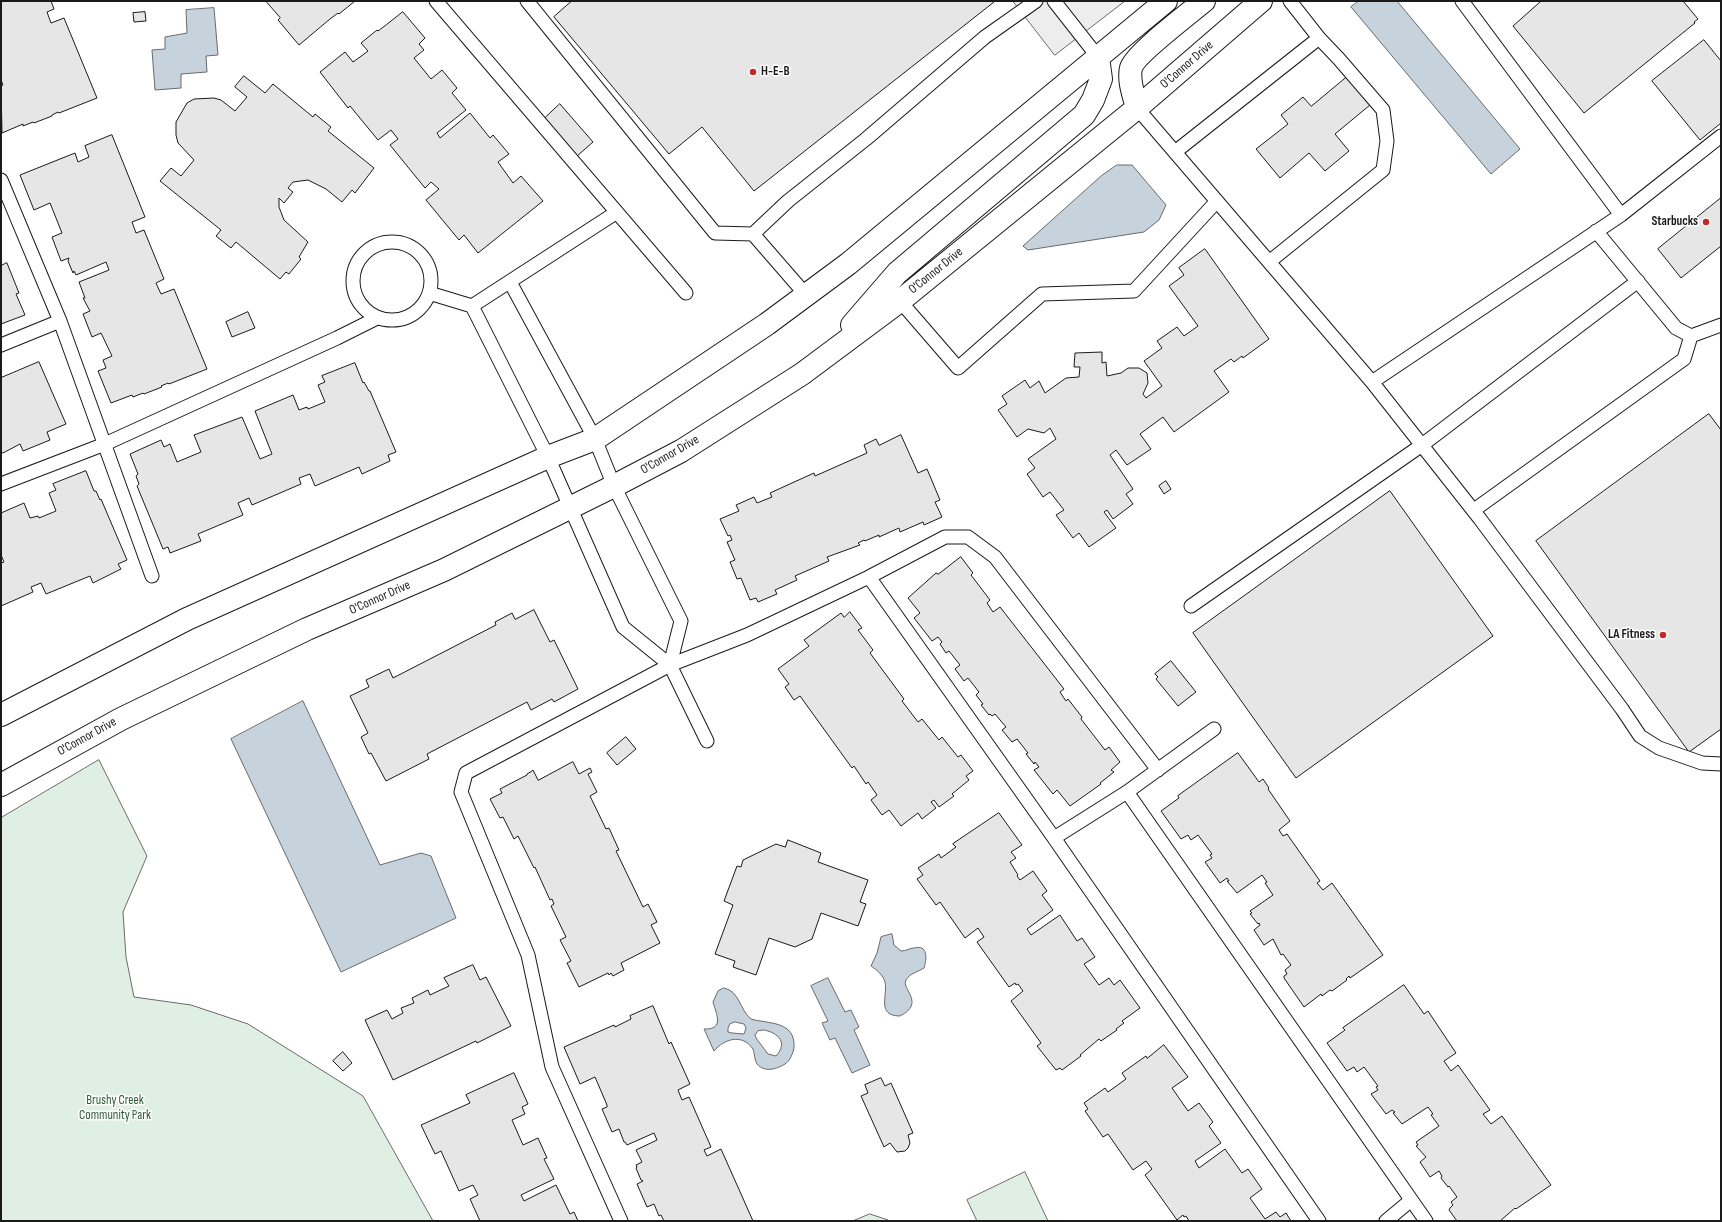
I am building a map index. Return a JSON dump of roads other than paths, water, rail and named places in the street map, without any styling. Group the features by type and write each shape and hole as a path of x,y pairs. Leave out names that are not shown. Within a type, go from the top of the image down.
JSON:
{"main road":[{"path":"1,715 186,619 548,457 595,439 767,324 848,264 1166,1"},
{"path":"1137,108 1131,87 1131,68 1143,52 1204,1"},
{"name":"O'Connor Drive","path":"1,785 121,719 307,630 444,570 614,486 681,451 802,374 900,301 1137,108 1261,1"},
{"path":"825,356 897,273 1084,115 1093,100 1101,79 1098,57"}],"lane":[{"path":"436,1 686,293"},
{"path":"527,1 715,233 753,234 788,201 866,139 985,37 1036,1"},
{"path":"1054,1 1098,57"},
{"path":"1269,262 1383,170 1387,141 1383,110 1319,38 1290,1"},
{"path":"1464,2 1621,215"},
{"path":"1175,152 1319,38"},
{"path":"1137,108 1372,382 1474,510 1617,702 1640,736 1659,748 1702,763 1721,764"},
{"path":"1372,382 1621,215 1721,136"},
{"path":"1,180 60,321 152,576"},
{"path":"900,301 958,368 1042,294 1134,291 1217,201"},
{"path":"472,306 617,212"},
{"path":"1596,231 1676,328 1691,336 1721,325"},
{"path":"753,234 806,295"},
{"path":"388,242 400,243 413,248 422,256 429,268 431,280 429,293 423,305 414,314 402,319 390,321 377,318 366,311 358,301 353,289 353,276 357,264 364,253 375,245 388,242"},
{"path":"1191,606 1422,445 1638,281"},
{"path":"510,282 595,439 614,486 681,621 670,665"},
{"path":"429,293 472,306 548,457 623,627 670,665 707,741"},
{"path":"1,484 105,444 337,338 377,318"},
{"path":"1,345 60,321"},
{"path":"1474,510 1684,359 1691,336"},
{"path":"621,1221 552,1067 528,956 461,792 466,773 670,665 747,635 869,577 945,537 968,537 995,556 1158,770"},
{"path":"869,577 1054,838 1319,1221"},
{"path":"1054,838 1127,792 1214,729"},
{"path":"1127,792 1410,1201 1426,1221"},
{"path":"1386,1221 1410,1201"}],"place":[{"name":"H-E-B","path":"753,72"},
{"name":"Starbucks","path":"1706,222"},
{"name":"LA Fitness","path":"1663,635"}],"park label":[{"name":"Brushy Creek Community Park","path":"115,1108"}]}
